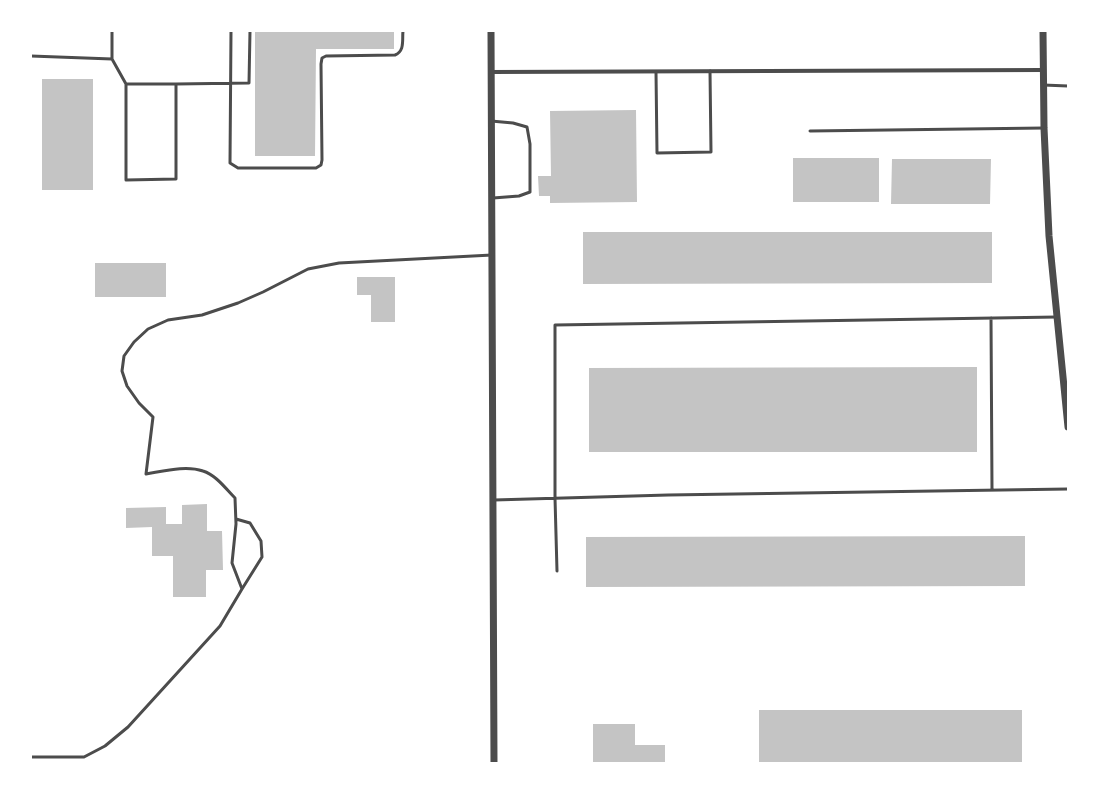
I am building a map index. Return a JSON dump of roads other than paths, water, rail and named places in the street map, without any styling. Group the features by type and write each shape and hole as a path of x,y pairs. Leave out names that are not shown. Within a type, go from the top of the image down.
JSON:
{"street":[{"path":"491,31 494,763"},
{"path":"1044,31 1044,128 1049,236 1068,427"},
{"path":"491,72 1043,70"}],"lane":[{"path":"112,31 112,59 126,84 126,180 176,179 176,84"},
{"path":"231,31 230,163 238,168 316,168 321,165 322,58 326,56 395,55 400,53 402,49 403,31"},
{"path":"126,84 249,83 250,31"},
{"path":"31,56 112,59"},
{"path":"656,72 657,153 711,152 710,71"},
{"path":"1043,85 1068,86"},
{"path":"491,121 513,123 527,127 530,144 530,192 519,196 492,198"},
{"path":"810,131 1044,128"},
{"path":"242,589 232,564 236,524 235,498 219,482 204,471 187,468 146,474 153,417 139,403 127,386 122,371 124,356 134,342 148,329 168,320 202,315 238,303 263,292 308,268 339,263 492,255"},
{"path":"557,571 555,498 555,325 1057,317"},
{"path":"991,318 992,490"},
{"path":"493,500 676,494 1068,489"},
{"path":"31,757 84,757 105,746 128,727 220,626 262,557 261,541 250,523 236,519"}]}
